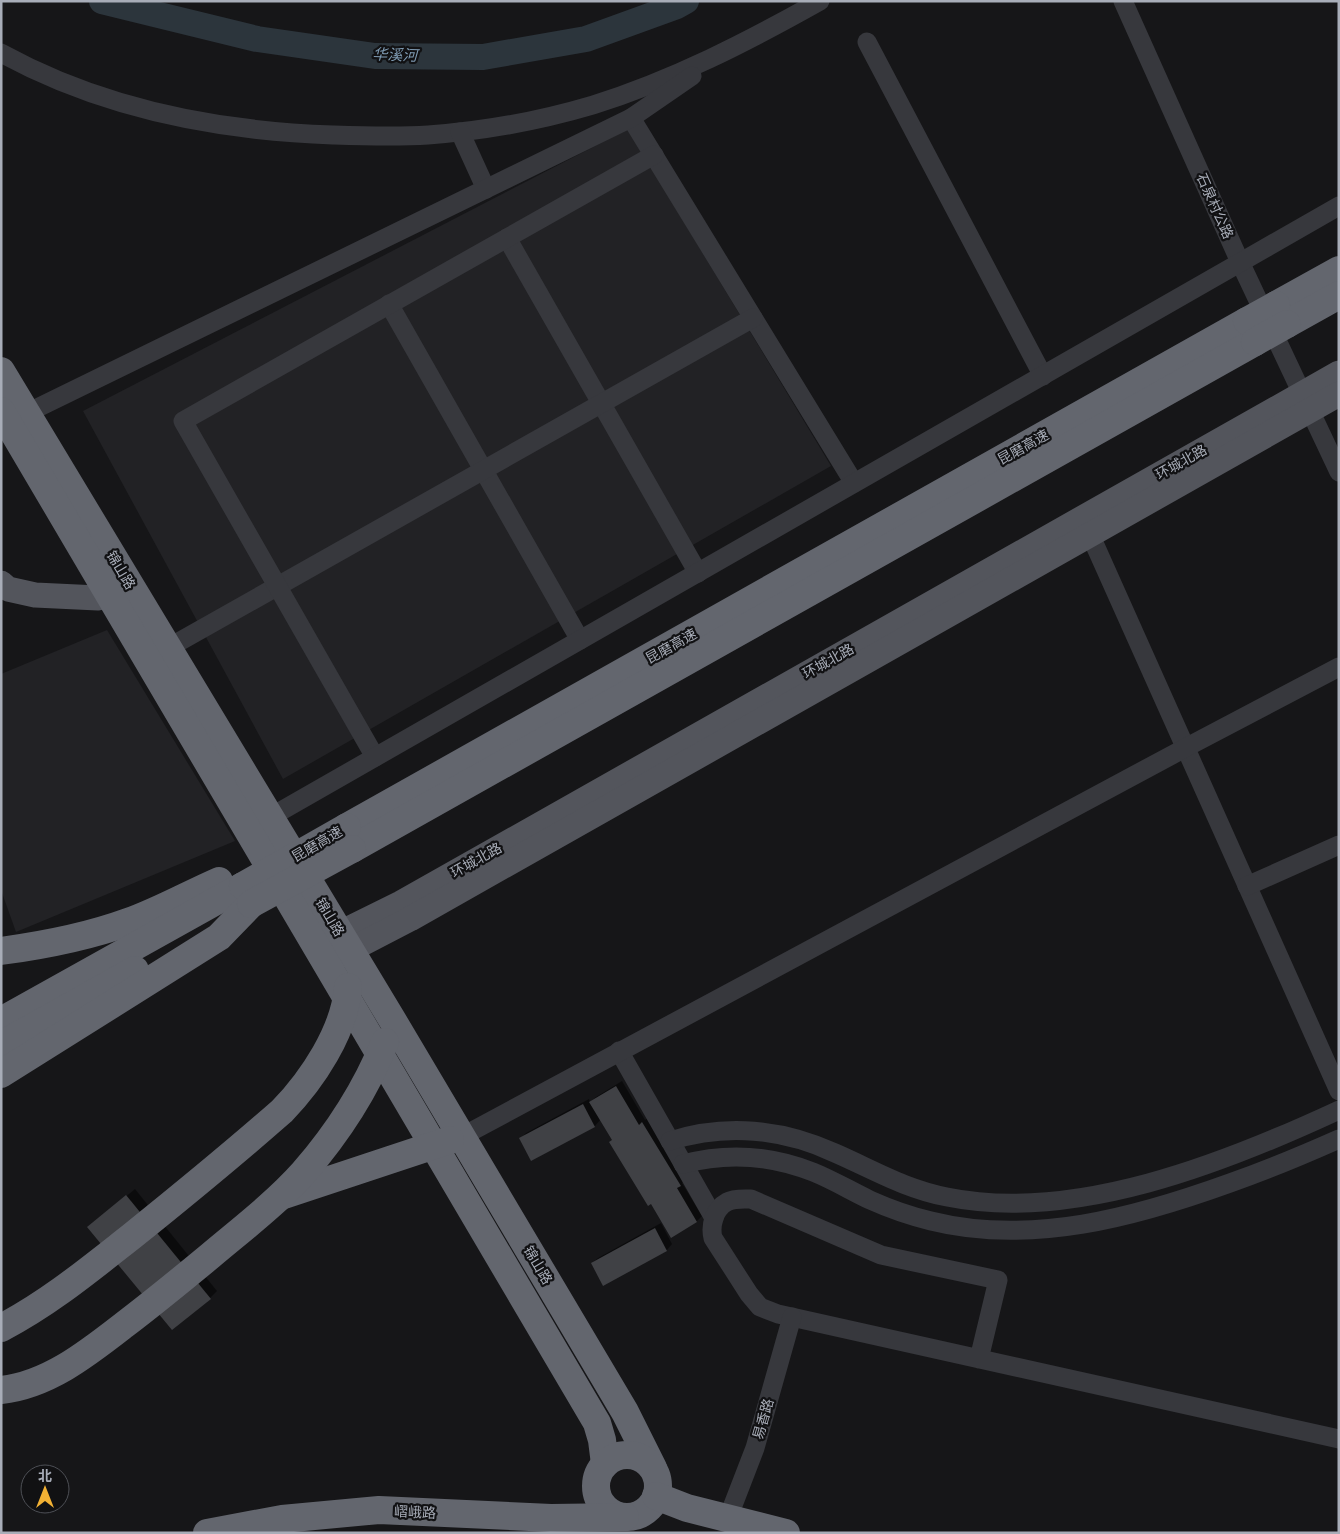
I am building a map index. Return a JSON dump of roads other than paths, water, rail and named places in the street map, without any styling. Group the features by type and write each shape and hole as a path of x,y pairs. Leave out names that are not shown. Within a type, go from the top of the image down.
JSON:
{"highway":[{"name":"昆磨高速","path":"1,1021 347,832 1251,332 1282,314 1339,270"},
{"name":"昆磨高速","path":"1282,314 1339,295"},
{"name":"昆磨高速","path":"347,832 441,776 1251,332"},
{"name":"锦山路","path":"1,370 14,412 333,948 392,1021 625,1412 658,1480 658,1488 641,1509 612,1513 600,1502 597,1494 601,1470 602,1440 597,1423 347,998 333,948"},
{"name":"锦山路","path":"120,590 168,648 259,824"},
{"name":"昆磨高速","path":"1,1045 243,888"},
{"path":"1,951 84,936 243,888"},
{"path":"1,1074 219,937 243,888"},
{"path":"1,1328 55,1296 131,1237 282,1111 296,1096 320,1061 330,1042 347,998"},
{"path":"1,1390 36,1382 64,1367 111,1335 171,1288 282,1195 304,1172 341,1124 380,1055 392,1021"},
{"path":"282,1195 461,1136"},
{"path":"551,1518 574,1505 585,1494 601,1470 614,1457 630,1455 645,1460 653,1468"},
{"name":"嶍峨路","path":"207,1533 282,1518 379,1510 551,1518 641,1509 687,1508 721,1526 786,1533"}],"main road":[{"name":"环城北路","path":"333,948 410,919 1086,526 1306,402 1339,373"},
{"name":"环城北路","path":"1306,402 1339,394"},
{"path":"1,584 8,589 35,596 98,598 120,590"}],"street":[{"path":"1,53 43,75 104,98 136,108 208,123 275,132 402,136 460,132 522,123 594,104 670,76 733,47 820,1"},
{"name":"石泉村公路","path":"1123,1 1240,262 1339,472"},
{"path":"867,42 1043,376"},
{"path":"14,412 631,118 733,47"},
{"path":"631,118 854,484"},
{"path":"460,132 486,188"},
{"path":"375,757 183,420 654,155"},
{"path":"259,824 1339,206"},
{"path":"507,238 698,573"},
{"path":"389,304 580,640"},
{"path":"168,648 753,318"},
{"path":"1086,526 1339,1091"},
{"path":"461,1136 1339,667"},
{"path":"1247,886 1339,845"},
{"path":"619,1051 714,1218"},
{"path":"670,1141 709,1131 760,1131 812,1144 836,1153 884,1177 920,1191 947,1198 1015,1204 1050,1202 1083,1197 1140,1185 1194,1168 1253,1146 1339,1110"},
{"path":"683,1164 724,1156 751,1156 774,1160 814,1173 872,1200 916,1217 968,1228 1028,1230 1096,1222 1165,1205 1263,1171 1339,1139"},
{"path":"979,1359 998,1280 881,1255 752,1199 728,1201 714,1218 711,1231 714,1238 749,1294 760,1307 785,1316 979,1359 1339,1438"},
{"name":"易香路","path":"721,1526 755,1448 785,1316"}],"waterway":[{"name":"华溪河","path":"102,1 257,39 375,56 483,57 586,39 686,1"}]}
